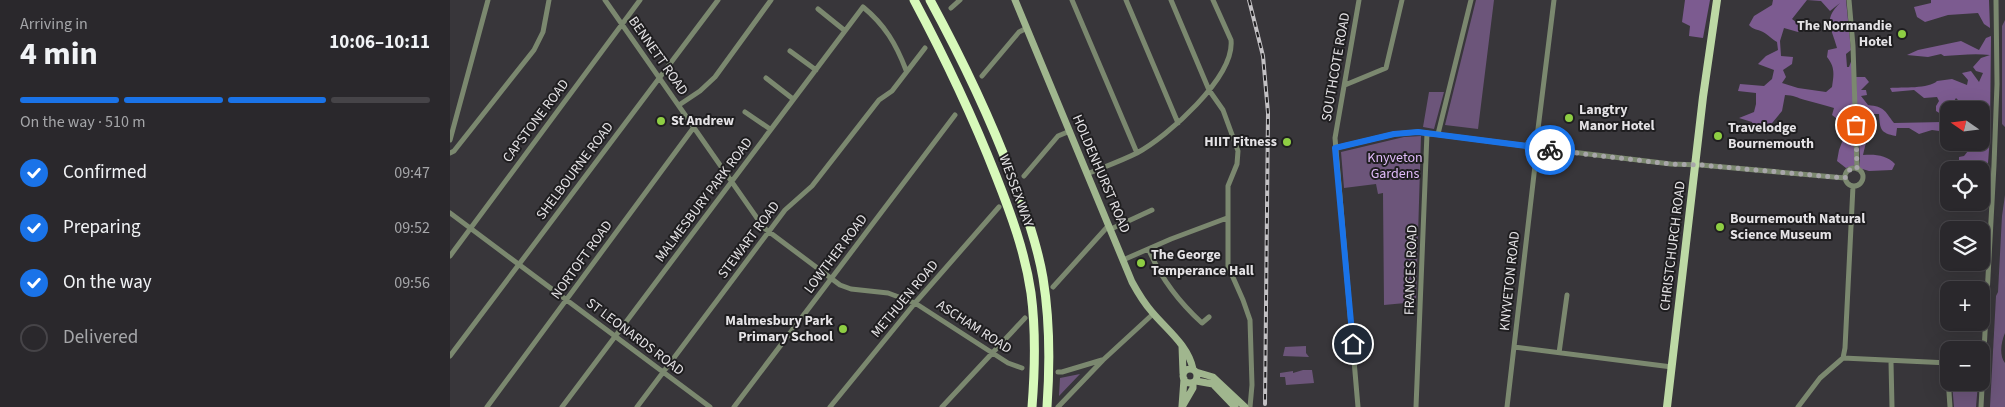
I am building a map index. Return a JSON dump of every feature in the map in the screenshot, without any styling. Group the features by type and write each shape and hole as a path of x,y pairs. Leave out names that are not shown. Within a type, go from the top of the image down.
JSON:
{"highway":[{"name":"WESSEX WAY","path":"914,0 968,108 1018,235 1027,271 1033,312 1032,407"},
{"name":"WESSEX WAY","path":"930,0 986,112 1032,231 1043,278 1048,315 1047,407"}],"main road":[{"name":"CHRISTCHURCH ROAD","path":"1667,407 1709,44 1717,0"}],"street":[{"path":"450,140 488,0"},
{"path":"450,153 454,151 534,50 543,32 549,0"},
{"name":"BENNETT ROAD","path":"605,0 768,232 831,278"},
{"name":"CAPSTONE ROAD","path":"450,256 640,0"},
{"name":"SHELBOURNE ROAD","path":"450,356 718,0"},
{"path":"679,105 700,91 715,76 772,0"},
{"path":"952,8 960,0"},
{"name":"HOLDENHURST ROAD","path":"1015,0 1138,292 1153,314 1177,339 1191,358 1198,377 1194,382"},
{"path":"1072,0 1137,153"},
{"path":"1126,0 1178,123"},
{"path":"1171,0 1209,90 1223,110 1238,151 1237,164 1228,186 1228,266 1250,320 1252,371 1249,407"},
{"path":"1087,174 1137,153 1163,137 1209,90 1227,63 1232,46 1213,0"},
{"name":"SOUTHCOTE ROAD","path":"1358,407 1335,148 1336,128 1359,0"},
{"path":"1345,85 1386,68 1402,0"},
{"path":"1438,134 1471,0"},
{"path":"1536,138 1554,0"},
{"path":"1849,0 1853,46 1857,169 1861,173 1862,178 1858,185 1853,186"},
{"path":"1984,341 1996,122 1996,0"},
{"name":"MALMESBURY PARK ROAD","path":"562,407 816,70 844,30 864,7 880,22 900,53 906,70"},
{"path":"818,9 844,30"},
{"path":"982,76 1019,32 1027,28"},
{"name":"STEWART ROAD","path":"637,407 789,205 812,186 879,100 892,91 906,70 925,48"},
{"path":"790,51 816,70"},
{"path":"766,78 793,99"},
{"path":"745,112 770,129"},
{"name":"LOWTHER ROAD","path":"734,407 955,115"},
{"name":"NORTOFT ROAD","path":"487,407 694,127"},
{"path":"1024,176 1058,136 1070,131"},
{"path":"1335,148 1398,134 1428,133 1527,146"},
{"name":"FRANCES ROAD","path":"1416,407 1428,133"},
{"path":"1536,138 1544,141 1547,149 1544,154 1536,157 1528,152 1527,146 1530,140 1536,138"},
{"path":"1547,149 1671,164 1695,164 1845,178"},
{"name":"KNYVETON ROAD","path":"1507,407 1536,157"},
{"path":"1845,178 1849,170 1857,169"},
{"path":"1845,178 1853,186"},
{"path":"1798,407 1820,378 1843,358 1853,186"},
{"name":"METHUEN ROAD","path":"830,407 915,303 999,207"},
{"path":"1053,287 1110,227 1152,210"},
{"name":"ST LEONARDS ROAD","path":"450,214 710,407"},
{"path":"1124,260 1171,239 1227,218"},
{"path":"1149,250 1167,284 1184,306 1202,324 1209,317"},
{"name":"ASCHAM ROAD","path":"831,278 840,285 851,289 878,290 901,296 1008,363 1022,368"},
{"path":"1559,353 1567,295"},
{"path":"1062,406 1103,360 1153,314"},
{"path":"942,407 1024,318"},
{"path":"1182,346 1184,376 1182,407"},
{"path":"1514,347 1672,367"},
{"path":"1843,358 1891,362 1940,363"},
{"path":"1058,372 1103,360"},
{"path":"1891,362 1892,407"},
{"path":"1184,376 1186,370 1195,370 1214,377 1249,407"},
{"path":"1184,376 1189,383 1213,384 1235,407"},
{"path":"1182,407 1194,382"},
{"path":"1949,391 1950,407"},
{"path":"1981,407 1982,391"}],"green space":[{"path":"1476,0 1494,0 1478,129 1445,125"},
{"path":"2005,20 2005,127 2002,124 2002,26"},
{"path":"1429,92 1444,92 1434,129 1423,127"},
{"name":"Knyveton Gardens","path":"1421,136 1416,302 1384,305 1383,193 1378,194 1376,184 1344,188 1341,152 1404,137"},
{"path":"2005,195 2005,333 2001,349 2005,363 2005,407 1990,407 1996,296 1998,292"},
{"path":"1306,346 1306,353 1309,357 1283,356 1285,347"},
{"path":"1312,370 1314,383 1286,385 1285,377 1280,377 1280,373 1293,371 1293,373"},
{"path":"1080,374 1059,396 1060,378"},
{"path":"1953,391 1977,391 1976,407 1954,407"}],"shaded area":[{"path":"1685,0 1710,0 1703,38 1689,36 1690,26 1682,22"},
{"path":"1773,0 1807,0 1846,0 1851,50 1846,54 1847,67 1849,67 1852,59 1856,165 1846,168 1837,161 1844,137 1841,122 1832,115 1834,108 1785,95 1782,111 1768,128 1753,125 1752,122 1739,118 1754,112 1756,104 1756,93 1738,91 1740,84 1764,86 1772,79 1774,70 1758,64 1766,56 1778,50 1777,42 1749,25 1754,16 1772,5","holes":["1807,0 1821,1 1830,11 1840,3 1830,19 1837,48 1828,50 1827,57 1833,67 1833,74 1832,87 1826,92 1798,88 1782,83 1786,77 1783,70 1792,64 1793,57 1781,56 1780,41 1784,28 1798,32 1805,29 1792,19"]},
{"path":"1931,0 1989,0 1990,28 1984,24 1978,13 1948,15 1925,22 1917,17 1914,7 1931,3"},
{"path":"1991,36 1990,130 1990,101 1959,101 1956,98 1954,101 1940,101 1940,113 1936,111 1939,101 1937,97 1924,98 1914,90 1892,92 1890,88 1922,86 1952,79 1967,85 1968,80 1962,73 1971,71 1979,82 1983,73 1976,71 1973,67 1981,58 1990,55 1944,56 1941,54 1928,57 1907,55 1918,50 1961,41 1979,50 1986,38"},
{"path":"1856,77 1865,77 1869,82 1861,90 1866,90 1867,95 1861,96 1868,105 1884,110 1894,123 1940,122 1940,131 1932,130 1919,134 1909,128 1897,128 1896,136 1882,130 1879,114 1868,114 1859,119 1857,113"},
{"path":"1858,124 1864,125 1867,132 1863,155 1885,157 1895,164 1892,170 1869,171 1859,168"},
{"path":"1968,151 1989,151 1988,161 1959,161 1959,157 1964,156"}],"railway":[{"path":"1249,0 1263,56 1268,113 1265,404"}],"way so far":[{"path":"1550,150 1671,164 1845,178 1849,170 1857,169 1856,125"}],"place":[{"name":"The Normandie Hotel","path":"1902,34"},
{"name":"Langtry Manor Hotel","path":"1569,118"},
{"name":"St Andrew","path":"661,121"},
{"name":"Travelodge Bournemouth","path":"1718,136"},
{"name":"HIIT Fitness","path":"1287,142"},
{"name":"Bournemouth Natural Science Museum","path":"1720,227"},
{"name":"The George Temperance Hall","path":"1141,263"},
{"name":"Malmesbury Park Primary School","path":"843,329"}],"route":[{"path":"1353,344 1335,148 1394,134 1418,132 1527,146 1528,142 1533,138 1540,138 1546,143 1547,149 1550,150"}]}
